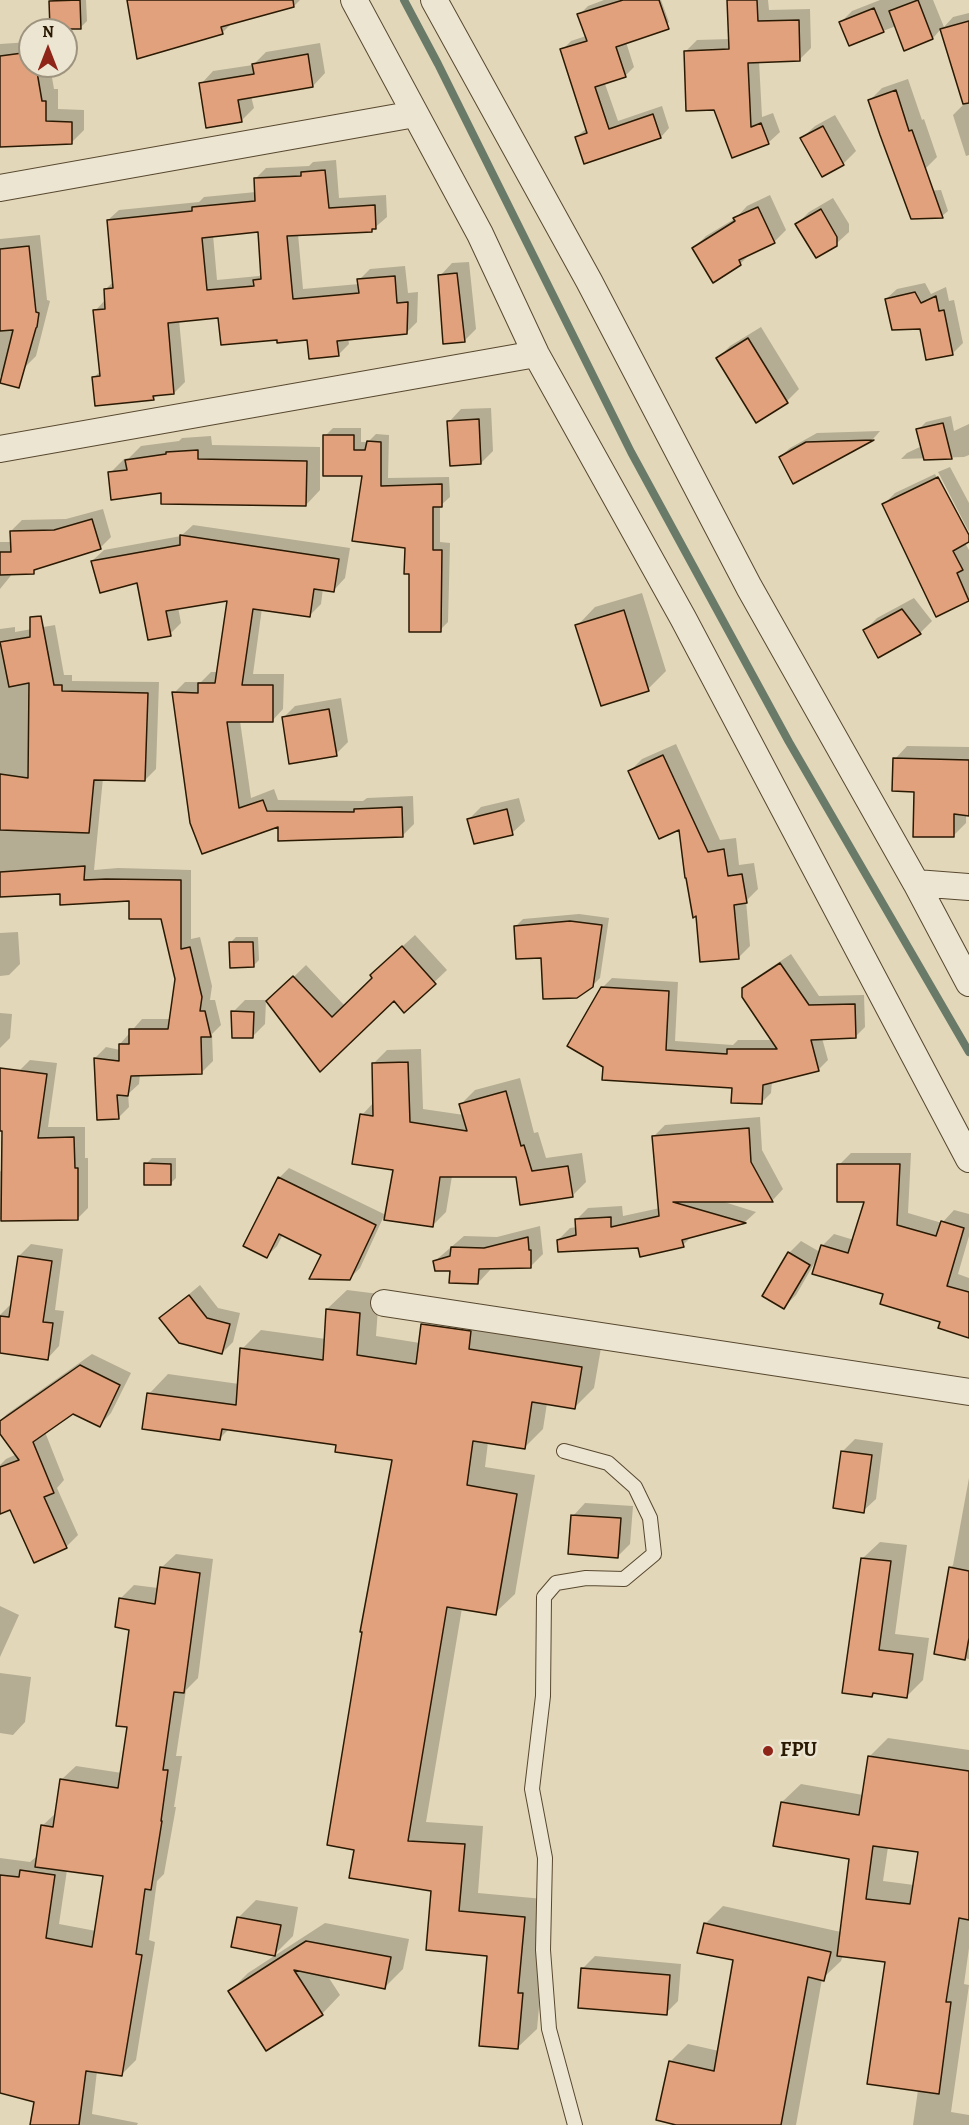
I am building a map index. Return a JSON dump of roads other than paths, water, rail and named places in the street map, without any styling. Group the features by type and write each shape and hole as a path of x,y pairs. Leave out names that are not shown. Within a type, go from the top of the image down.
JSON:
{"street":[{"path":"354,0 480,234 536,354 683,618 969,1159"},
{"path":"434,0 589,281 748,587 916,883 969,983"},
{"path":"0,188 415,114"},
{"path":"0,449 536,354"},
{"path":"916,883 969,887"},
{"path":"384,1303 969,1392"}],"lane":[{"path":"564,1451 608,1463 635,1487 650,1518 654,1554 624,1580 586,1578 556,1583 544,1597 543,1696 532,1789 545,1858 543,1950 549,2029 575,2125"}],"waterway":[{"path":"404,0 631,452 789,742 969,1052"}],"place":[{"name":"FPU","path":"768,1751"}]}
